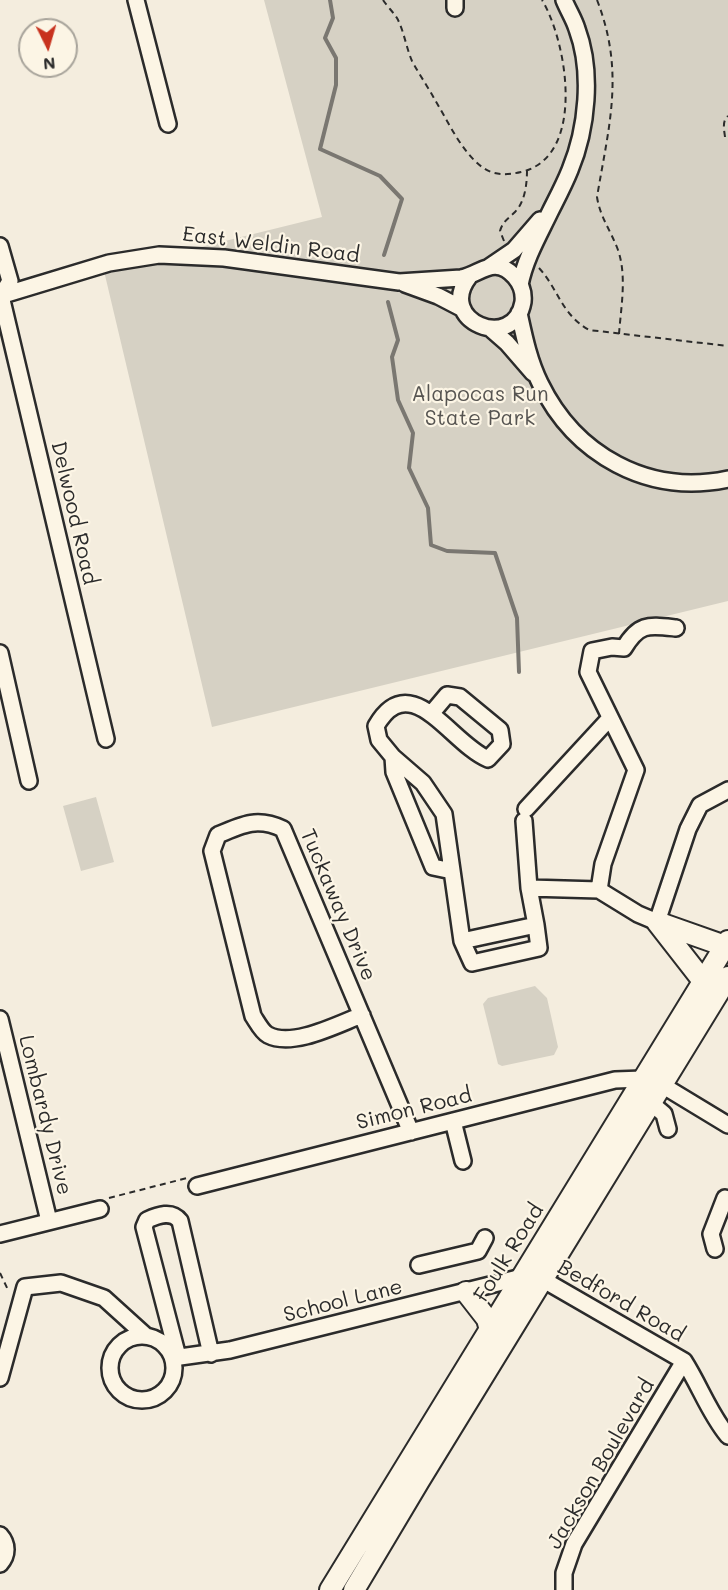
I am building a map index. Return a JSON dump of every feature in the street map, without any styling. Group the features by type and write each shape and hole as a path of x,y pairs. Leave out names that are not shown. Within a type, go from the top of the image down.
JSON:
{"main road":[{"path":"657,922 726,944"},
{"path":"657,922 703,981"},
{"name":"Foulk Road","path":"354,1590 651,1103 652,1082 703,981 726,944"},
{"name":"Foulk Road","path":"330,1590 522,1277 652,1082 728,978"},
{"path":"466,1292 487,1319 490,1330"}],"street":[{"path":"136,0 168,124"},
{"path":"520,285 508,271 499,267 479,269 469,277 462,291 463,309 475,324 491,328 510,323 519,313 523,297 520,285 522,273 576,153 584,114 585,68 577,30 564,0"},
{"path":"489,267 514,250 552,207"},
{"path":"0,246 10,281 0,295"},
{"name":"East Weldin Road","path":"0,295 116,262 175,255 224,258 399,282 469,277"},
{"name":"East Weldin Road","path":"399,282 463,309"},
{"name":"Delwood Road","path":"0,295 106,739"},
{"path":"519,313 539,380 555,410 574,434 615,464 641,474 687,483 728,479"},
{"path":"491,328 539,380"},
{"path":"599,890 603,864 636,770 588,672 592,651 612,647 624,648 633,632 651,626 676,628"},
{"path":"0,653 29,781"},
{"path":"431,714 447,695 460,697 500,730 502,744 488,759 478,755 431,714 411,703 395,705 383,713 376,726 379,740 393,757 423,783 444,814 462,941 472,963 539,948 529,888 525,815 610,718"},
{"path":"393,757 394,772 433,867 452,871"},
{"path":"529,888 599,890 638,914 657,922 688,829 700,805 728,790"},
{"name":"Tuckaway Drive","path":"362,1015 303,1037 284,1039 266,1034 253,1017 212,851 218,835 241,825 268,822 283,829 362,1015 411,1131"},
{"path":"462,941 536,925"},
{"name":"Lombardy Drive","path":"0,1019 49,1221"},
{"name":"Simon Road","path":"193,1181 453,1121 615,1080 652,1082"},
{"path":"652,1082 728,1125"},
{"path":"651,1103 664,1114 668,1129"},
{"path":"453,1121 463,1161"},
{"path":"715,1249 711,1234 725,1198"},
{"path":"0,1234 100,1209"},
{"path":"146,1336 131,1338 119,1345 109,1363 112,1383 119,1392 140,1401 156,1398 165,1391 172,1382 174,1370 175,1358 144,1227 147,1220 169,1214 178,1217 183,1231 212,1354"},
{"path":"418,1265 478,1251 485,1238"},
{"name":"Bedford Road","path":"522,1277 542,1279 684,1361 715,1420 728,1436"},
{"name":"School Lane","path":"175,1358 212,1354 522,1277"},
{"path":"0,1378 25,1287 61,1283 104,1298 146,1336 168,1349 175,1358"},
{"name":"Jackson Boulevard","path":"564,1590 564,1573 574,1544 684,1361"},
{"path":"0,1535 6,1544 6,1550 5,1557 0,1564"}],"path":[{"path":"383,0 397,19 412,60 460,142 483,168 500,174 527,171 546,160 559,139 566,95 566,72 562,48 550,13 542,0"},
{"path":"597,0 610,39 613,105 597,197 599,209 622,264 619,334"},
{"path":"725,137 725,119 728,116"},
{"path":"514,250 506,244 500,231 502,223 515,212 521,203 525,193 527,171"},
{"path":"528,259 548,278 558,299 569,314 589,330 728,346"},
{"path":"100,1209 100,1201 193,1181"},
{"path":"0,1273 9,1292 22,1295"}],"green space":[{"name":"Alapocas Run State Park","path":"264,0 728,0 728,601 212,727 104,271 322,217"},
{"path":"96,797 114,862 81,871 63,806"},
{"path":"535,986 547,998 558,1047 554,1055 502,1066 498,1064 483,1004 488,998"}],"waterway":[{"path":"330,0 333,18 325,38 336,58 336,85 320,149 380,176 402,199 384,255"},
{"path":"388,302 398,340 392,357 398,400 413,433 409,468 428,508 431,545 447,551 495,553 517,618 519,672"}]}
